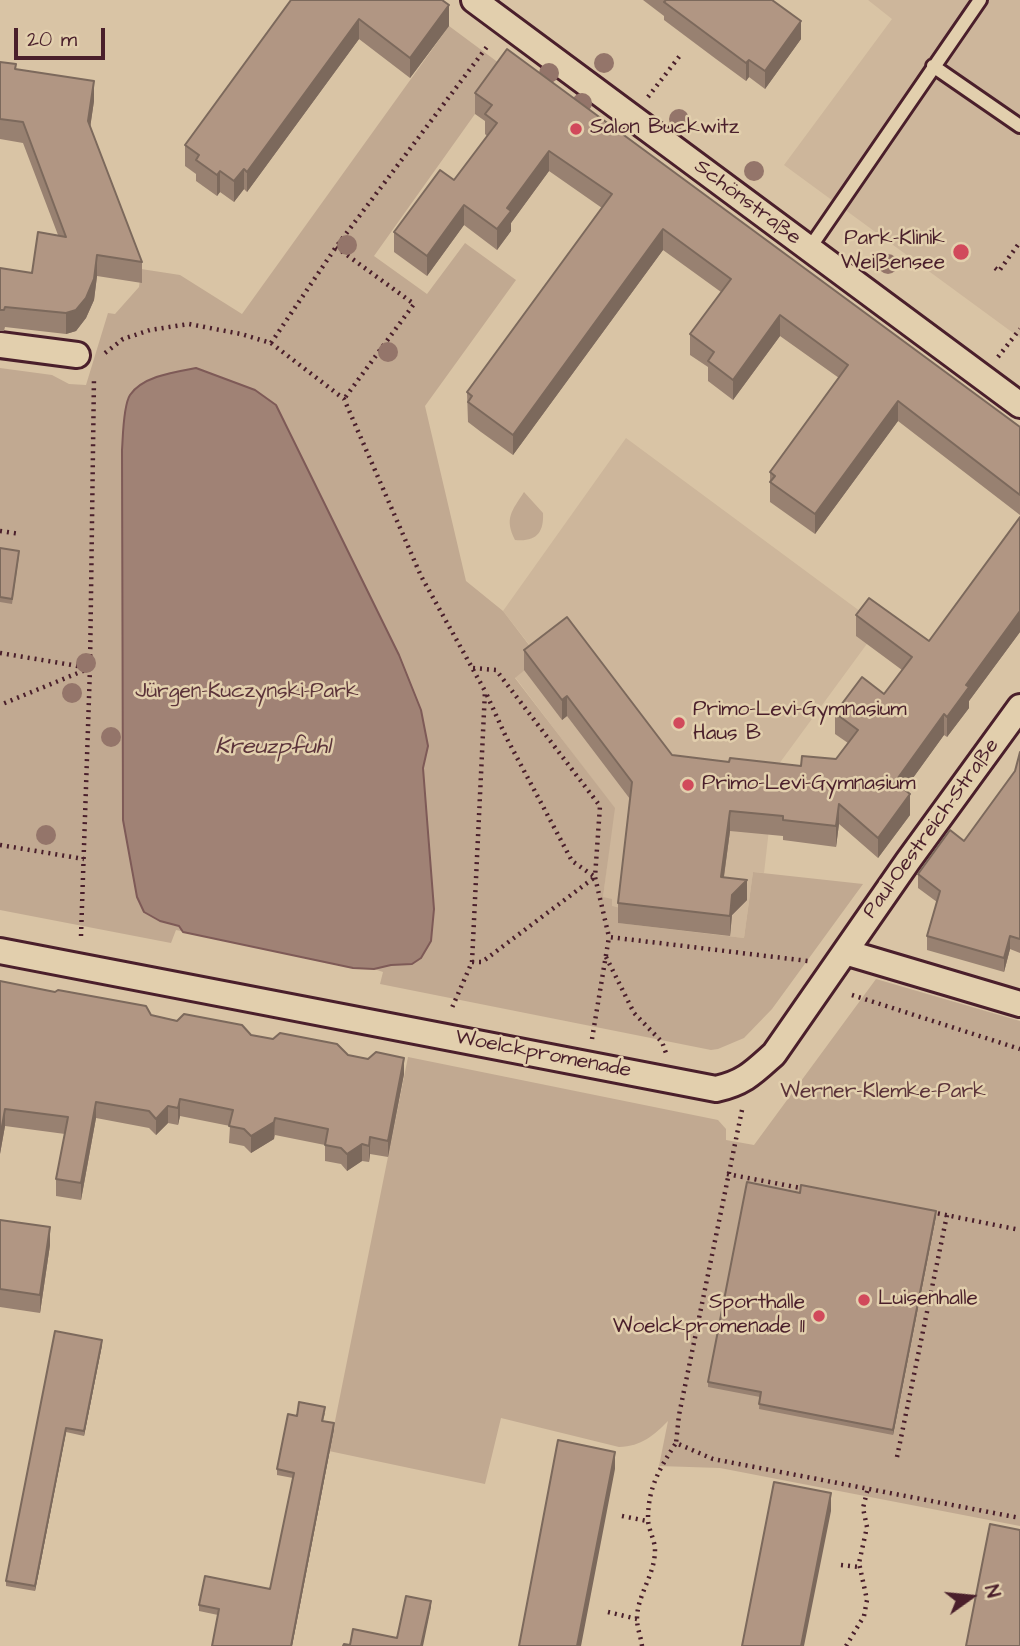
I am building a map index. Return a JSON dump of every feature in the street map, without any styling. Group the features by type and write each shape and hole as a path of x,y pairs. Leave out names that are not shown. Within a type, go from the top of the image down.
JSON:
{"street":[{"name":"Schönstraße","path":"474,0 1020,405"},
{"path":"0,345 77,355"},
{"name":"Paul-Oestreich-Straße","path":"845,952 1020,707"},
{"name":"Woelckpromenade","path":"0,951 716,1089 735,1085 774,1054 845,952"},
{"path":"845,952 1020,1004"}],"lane":[{"path":"809,249 980,0"},
{"path":"933,66 971,97 1020,126"}],"path":[{"path":"271,343 336,247 488,44"},
{"path":"633,117 682,53"},
{"path":"995,268 999,271 1020,242"},
{"path":"336,247 414,304 344,399"},
{"path":"100,361 105,352 123,340 150,330 189,324 242,334 271,343 344,399 421,576 485,691 506,737 572,861 595,877"},
{"path":"81,936 90,668 95,371"},
{"path":"0,531 20,534"},
{"path":"0,653 90,668"},
{"path":"472,667 496,670 600,806 595,877 609,937 592,1041"},
{"path":"0,705 90,668"},
{"path":"451,1010 472,962 485,691"},
{"path":"0,845 84,859"},
{"path":"472,962 482,961 595,877"},
{"path":"609,937 814,961"},
{"path":"606,957 634,1013 662,1042 667,1056"},
{"path":"852,995 1020,1049"},
{"path":"642,1646 637,1619 655,1550 647,1521 655,1476 676,1443 679,1415 742,1109"},
{"path":"727,1174 815,1191"},
{"path":"920,1210 1020,1230"},
{"path":"897,1457 947,1215"},
{"path":"676,1443 713,1460 1020,1518"},
{"path":"846,1646 864,1616 867,1600 859,1567 867,1527 863,1508 868,1488"},
{"path":"622,1516 647,1521"},
{"path":"841,1565 859,1567"},
{"path":"608,1612 637,1619"}],"shaded area":[{"name":"Park-Klinik Weißensee","path":"868,0 1020,0 1020,338 784,165 892,19"},
{"name":"Primo-Levi-Gymnasium Haus B","path":"626,438 880,626 776,768 764,873 753,872 744,938 618,923 612,906 603,897 614,808 515,677 539,657 503,611"}],"green space":[{"name":"Jürgen-Kuczynski-Park","path":"449,26 507,69 374,256 427,294 465,243 516,280 425,406 466,581 503,611 539,658 515,678 615,808 603,897 612,899 612,906 620,908 619,923 744,938 753,872 863,884 772,1009 744,1038 718,1049 711,1050 380,984 383,972 374,969 353,968 176,930 171,943 0,910 0,368 52,375 69,384 86,385 108,313 115,314 139,287 141,269 180,275 242,314"},
{"path":"524,492 543,513 542,526 533,538 515,540 510,520"},
{"name":"Werner-Klemke-Park","path":"876,979 1020,1021 1020,1526 720,1468 659,1466 668,1421 646,1439 634,1445 619,1447 501,1418 485,1484 329,1451 408,1057 718,1120 726,1129 726,1140 754,1145"}],"water":[{"name":"Kreuzpfuhl","path":"196,368 255,390 276,405 399,655 421,710 428,746 423,768 434,909 431,941 421,958 412,964 374,969 353,968 183,932 179,926 160,921 144,912 137,897 123,820 124,422 130,395 143,383 160,376"}],"building":[{"path":"291,0 442,0 449,5 410,58 359,19 247,172 244,169 234,181 220,171 217,175 196,160 199,155 185,145"},
{"path":"772,0 801,21 765,71 749,60 746,63 664,2"},
{"path":"507,49 1020,427 1020,495 898,401 815,514 770,482 775,476 770,472 848,365 780,315 733,380 708,361 714,352 690,334 731,279 663,229 513,435 468,402 472,396 467,392 612,194 549,151 507,208 511,211 497,229 464,205 427,256 394,232 440,170 454,180 497,123 485,114 492,105 475,93"},
{"path":"0,62 16,64 15,69 94,81 88,121 142,262 97,255 94,279 86,298 76,310 66,313 5,307 0,310 0,268 32,273 38,232 66,237 23,122 0,119"},
{"path":"1020,517 1020,611 966,685 969,687 947,717 944,714 895,782 910,794 878,838 839,804 836,826 783,820 783,816 730,811 721,877 747,880 732,895 730,916 618,903 632,782 567,696 562,700 524,650 567,617 672,755 729,762 730,758 801,766 802,756 836,759 858,730 835,713 862,677 884,694 912,657 856,615 869,598 929,641"},
{"path":"0,548 19,551 12,599 0,597"},
{"path":"1020,752 1020,939 1010,936 1004,958 927,936 940,891 918,874 950,830 964,841 1015,771"},
{"path":"0,981 146,1006 151,1015 177,1021 184,1014 242,1025 251,1035 273,1039 280,1033 337,1044 348,1055 368,1059 376,1052 404,1058 388,1141 370,1137 369,1146 362,1144 347,1154 341,1148 325,1145 328,1129 275,1118 274,1122 251,1136 244,1129 229,1126 233,1110 180,1099 178,1108 168,1106 156,1119 149,1111 96,1102 81,1183 56,1179 68,1117 5,1109 0,1138"},
{"name":"Sporthalle Woelckpromenade 11","path":"747,1182 800,1193 801,1185 936,1211 893,1430 759,1404 761,1392 708,1382"},
{"path":"0,1220 50,1227 40,1295 0,1289"},
{"path":"55,1331 102,1340 84,1431 66,1428 35,1586 6,1581"},
{"path":"299,1402 325,1407 322,1421 334,1423 291,1646 212,1646 219,1609 199,1605 205,1576 270,1589 294,1473 277,1469 288,1414 297,1416"},
{"path":"558,1440 615,1452 577,1646 519,1646"},
{"path":"774,1482 831,1493 801,1646 742,1646"},
{"path":"990,1524 1020,1530 1020,1646 966,1646"},
{"path":"406,1596 431,1601 421,1646 343,1646 350,1645 353,1629 397,1638"}],"place":[{"name":"Salon Buckwitz","path":"576,129"},
{"name":"Park-Klinik Weißensee","path":"961,252"},
{"name":"Primo-Levi-Gymnasium Haus B","path":"679,723"},
{"name":"Primo-Levi-Gymnasium","path":"688,785"},
{"name":"Luisenhalle","path":"864,1300"},
{"name":"Sporthalle Woelckpromenade 11","path":"819,1316"}]}
